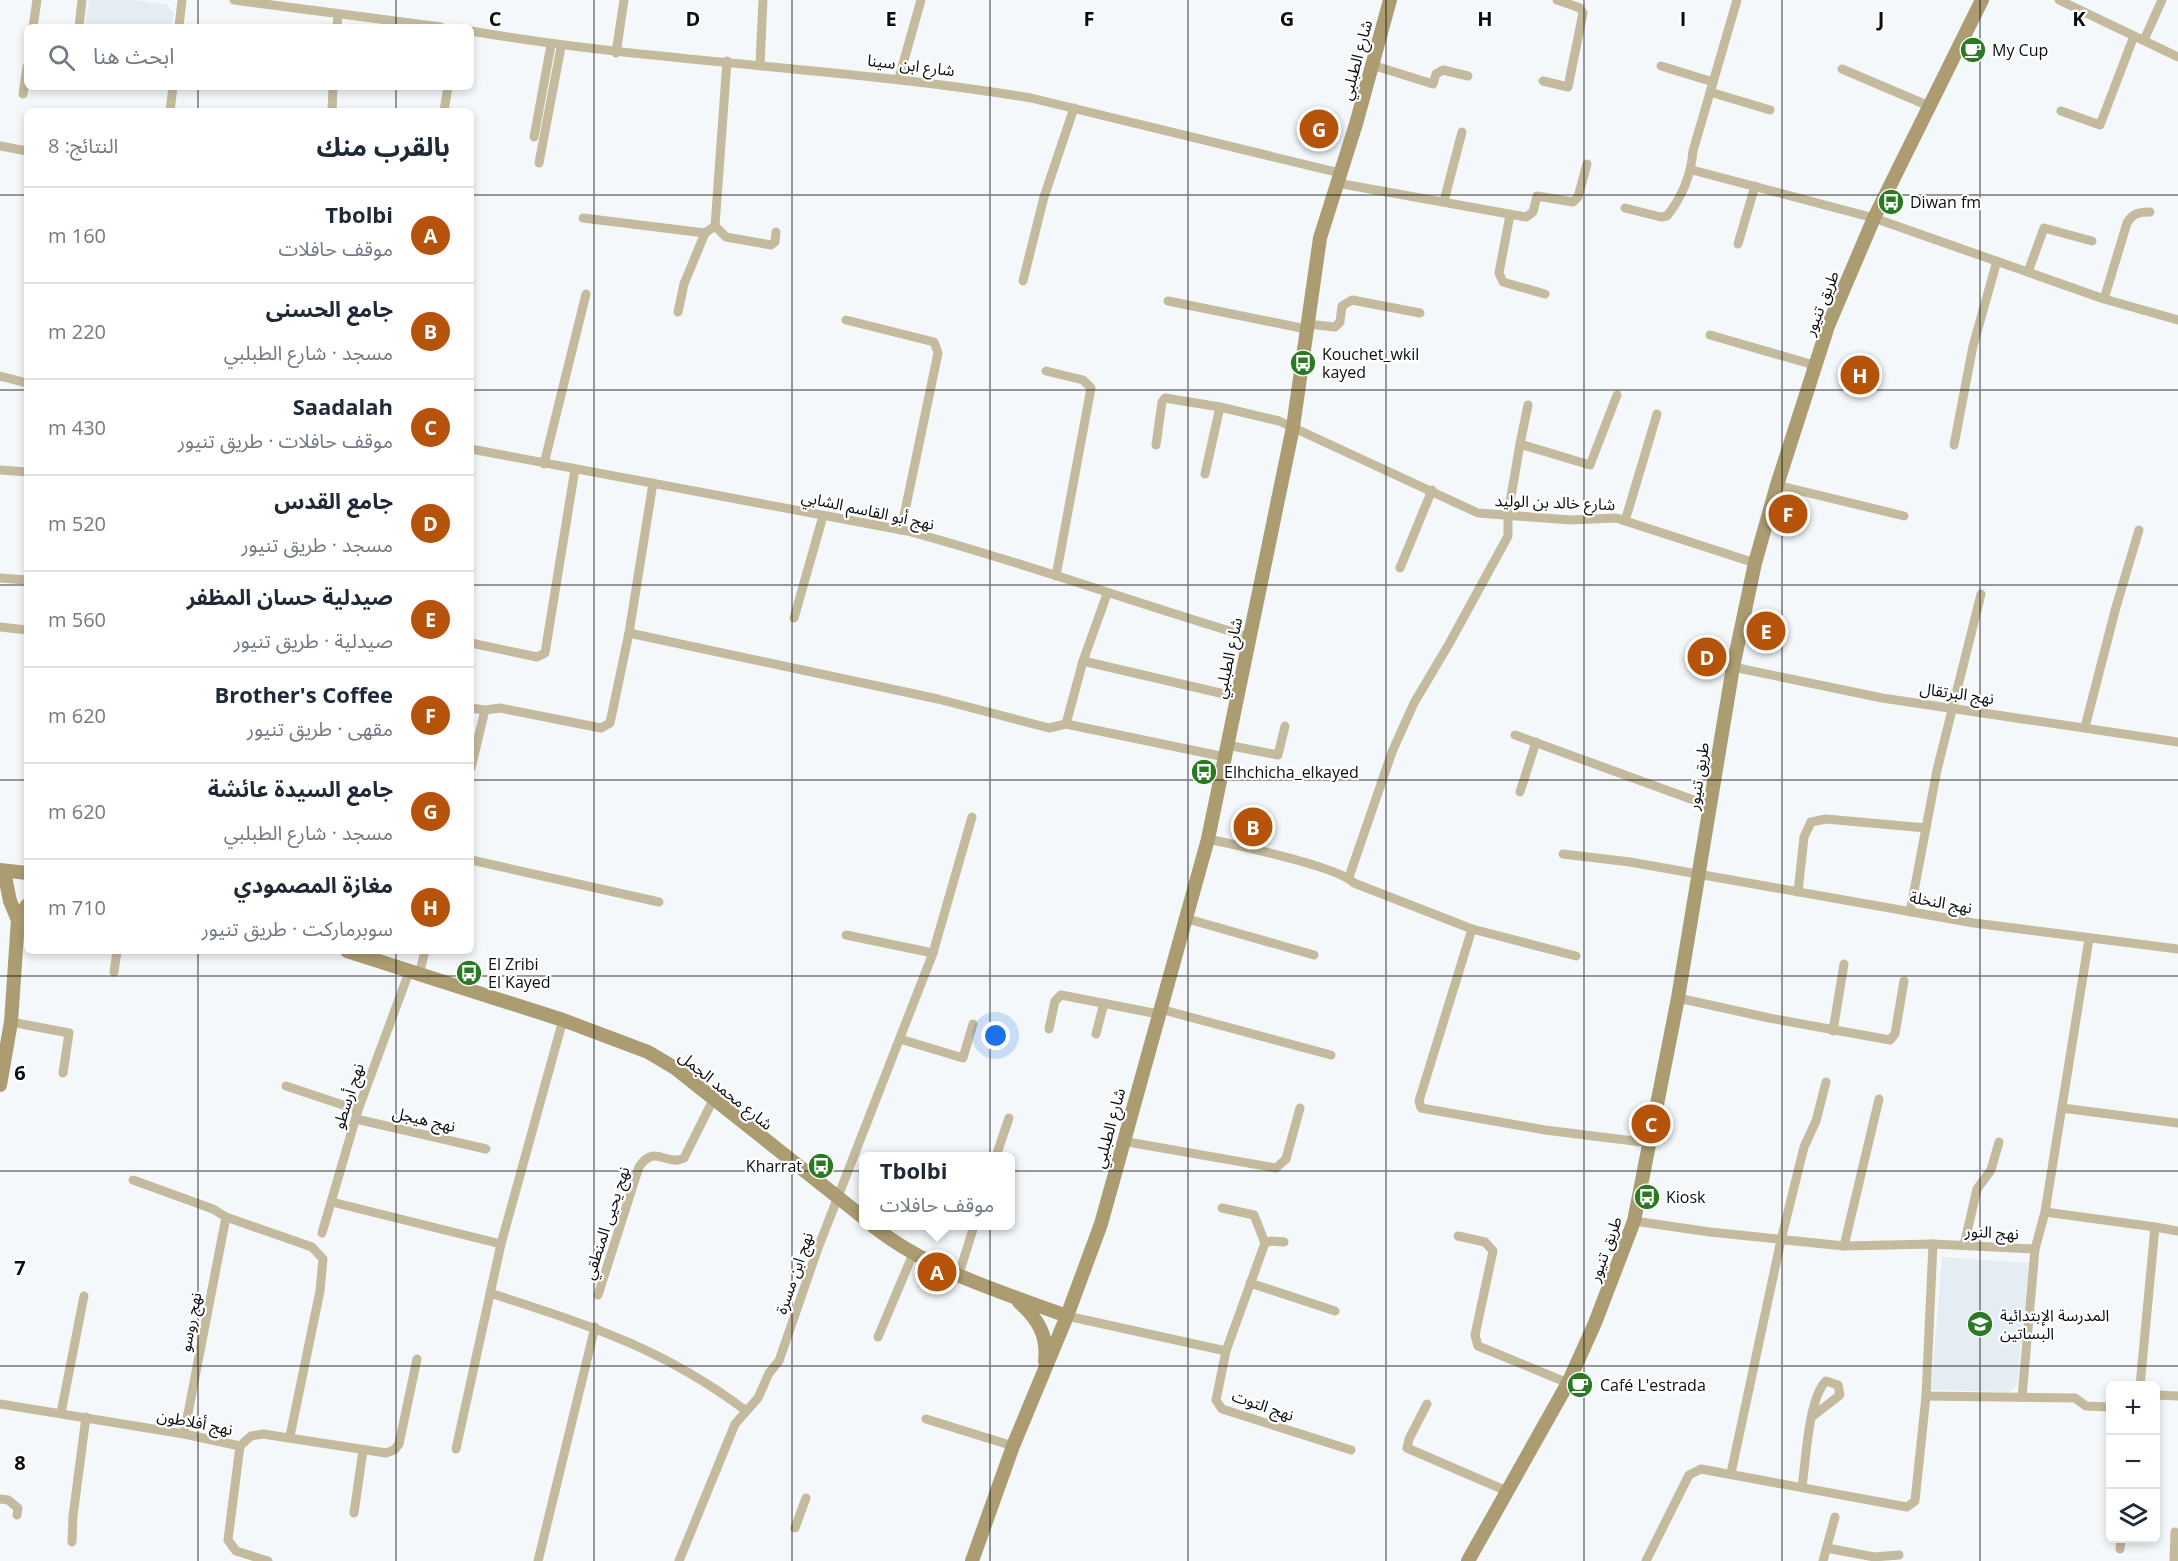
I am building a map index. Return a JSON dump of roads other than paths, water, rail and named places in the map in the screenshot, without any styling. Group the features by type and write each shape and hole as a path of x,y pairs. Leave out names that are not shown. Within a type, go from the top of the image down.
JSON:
{"street":[{"path":"33,24 37,0"},
{"path":"79,24 82,0"},
{"path":"179,24 182,0"},
{"path":"234,0 417,24"},
{"path":"310,11 311,0"},
{"path":"616,52 624,0"},
{"path":"760,64 763,0"},
{"path":"899,78 921,0"},
{"name":"شارع الطبلبي","path":"1067,1316 1101,1224 1122,1141 1188,920 1208,839 1293,427 1320,238 1390,0"},
{"path":"1543,81 1568,87 1583,13 1580,8 1557,0"},
{"path":"1624,208 1667,216 1676,204 1692,170 1694,151 1737,0"},
{"name":"طريق تنيور","path":"1468,1561 1509,1492 1568,1383 1595,1323 1634,1221 1678,998 1733,667 1755,563 1777,485 1814,365 1874,218 1982,0"},
{"path":"2059,0 2178,57"},
{"path":"2144,40 2162,0"},
{"path":"337,24 338,14"},
{"name":"شارع ابن سينا","path":"474,32 556,46 899,78 1031,98 1338,178 1510,215"},
{"path":"2061,111 2100,125 2134,36"},
{"path":"534,137 556,46"},
{"path":"539,163 556,46"},
{"path":"727,61 715,226 726,237 771,245 775,242 776,232"},
{"path":"1372,65 1433,84 1436,74 1443,70 1468,76"},
{"path":"1661,66 1770,110"},
{"path":"1842,69 1929,106"},
{"path":"23,94 24,87"},
{"path":"170,108 172,90"},
{"path":"332,108 333,90"},
{"path":"444,108 448,90"},
{"path":"1023,281 1044,197 1074,108"},
{"path":"1444,201 1462,132"},
{"path":"0,146 24,150"},
{"path":"1545,294 1503,282 1499,273 1510,215 1526,217 1533,212 1537,196 1573,202 1578,197 1587,164"},
{"path":"1692,170 1874,218 2104,299 2178,320"},
{"path":"1738,244 1755,186"},
{"path":"2104,299 2127,223 2132,215 2139,212 2150,212"},
{"path":"583,218 705,233"},
{"path":"678,312 684,284 705,233 715,226"},
{"path":"2028,272 2044,228 2092,241"},
{"path":"1954,445 1973,346 1997,261"},
{"path":"544,464 586,294"},
{"path":"1168,301 1306,327 1335,327 1340,322 1342,306 1352,300 1420,313"},
{"path":"846,320 934,342 938,353 901,530"},
{"path":"1710,335 1814,365"},
{"path":"1046,371 1083,380 1090,388 1056,576"},
{"path":"0,376 24,382"},
{"path":"1520,444 1590,465 1617,395"},
{"name":"شارع خالد بن الوليد","path":"1156,445 1162,402 1165,398 1220,407 1279,421 1478,513 1625,521 1755,563"},
{"path":"1349,877 1397,742 1414,703 1508,536 1508,514 1528,405"},
{"path":"1205,474 1220,407"},
{"path":"1625,521 1657,414"},
{"name":"نهج أبو القاسم الشابي","path":"474,450 901,530 978,550 1107,594 1250,637"},
{"path":"474,644 537,657 545,653 575,469"},
{"path":"0,470 24,472"},
{"path":"474,708 500,708 602,728 610,723 629,633 653,483"},
{"path":"1777,485 1904,516"},
{"path":"1400,568 1432,490"},
{"path":"794,618 823,516"},
{"path":"2085,727 2116,607 2139,530"},
{"path":"0,578 24,580"},
{"path":"1066,724 1083,661 1107,594"},
{"path":"1910,912 1951,708 1981,594"},
{"path":"0,627 24,630"},
{"path":"629,633 938,699 1049,728 1066,724 1226,751 1278,755 1285,726"},
{"path":"1083,661 1237,698"},
{"name":"نهج البرتقال","path":"1733,667 1836,690 2178,742"},
{"path":"474,756 485,710"},
{"path":"1515,735 1710,806"},
{"path":"1520,792 1536,742"},
{"name":"نهج ابن مسرة","path":"679,1561 732,1431 758,1398 769,1373 778,1363 838,1196 933,953 972,817"},
{"path":"1798,892 1804,837 1811,822 1826,819 1926,828"},
{"path":"1208,839 1264,852 1349,877 1354,883 1472,928 1576,956"},
{"name":"نهج النخلة","path":"1563,854 1700,874 1910,912 2089,939 2178,949"},
{"path":"474,861 659,902"},
{"path":"0,1084 11,1022 18,920 10,901 2,870 24,870"},
{"path":"18,920 24,910"},
{"path":"1188,920 1314,955"},
{"path":"1472,928 1419,1101 1421,1108 1545,1130 1650,1143"},
{"path":"846,935 933,953"},
{"name":"نهج النور","path":"1634,1221 1844,1246 1933,1244 2035,1249 2045,1212 2073,1023 2089,939"},
{"path":"114,972 117,954"},
{"name":"شارع محمد الجمل","path":"356,954 563,1020 648,1052 675,1068 859,1214"},
{"name":"نهج أرسطو","path":"322,1233 357,1114 424,954"},
{"path":"1833,1031 1844,964"},
{"path":"1678,998 1833,1031 1890,1040 1895,1034 1904,981"},
{"path":"1049,1029 1055,1001 1061,995 1159,1012 1330,1055"},
{"path":"1096,1034 1104,1003"},
{"path":"456,1449 501,1244 563,1020"},
{"path":"11,1022 69,1033 63,1073"},
{"path":"900,1039 963,1058 973,1024"},
{"path":"1731,1473 1781,1240 1804,1147 1816,1121 1826,1082"},
{"name":"نهج هيجل","path":"286,1086 357,1114 486,1149"},
{"path":"1844,1246 1879,1099"},
{"name":"نهج يحيى المنطقي","path":"598,1295 639,1167 644,1159 653,1155 679,1161 684,1158 713,1100"},
{"path":"1122,1141 1276,1168 1286,1159 1300,1108"},
{"path":"2062,1108 2178,1123"},
{"path":"997,1152 1009,1118"},
{"path":"1964,1245 1977,1189 1991,1170 1999,1142"},
{"path":"134,1180 213,1209 226,1217 312,1247 323,1259 320,1291 290,1436"},
{"path":"332,1202 501,1244"},
{"path":"1222,1208 1254,1215 1265,1243 1284,1242"},
{"path":"2045,1212 2178,1231"},
{"name":"نهج روسو","path":"184,1434 226,1217"},
{"path":"2140,1381 2155,1227"},
{"path":"879,1230 913,1254 1013,1297 1067,1316 1226,1351"},
{"path":"959,1274 973,1230"},
{"path":"1458,1236 1485,1242 1493,1251 1475,1335 1478,1346 1568,1383"},
{"name":"نهج التوت","path":"1265,1243 1226,1351 1216,1400 1222,1409 1351,1450"},
{"path":"1646,1561 1689,1475 1701,1469 1907,1507 1915,1501 1926,1396 1933,1244"},
{"path":"2022,1397 2035,1249"},
{"path":"878,1337 913,1254"},
{"path":"1251,1283 1335,1311"},
{"path":"490,1293 595,1328 675,1363 748,1408"},
{"path":"61,1413 84,1296"},
{"path":"1013,1297 1032,1315 1043,1332 1046,1351 1045,1370"},
{"path":"972,1561 1013,1446 1067,1316"},
{"path":"538,1561 595,1328"},
{"name":"نهج أفلاطون","path":"0,1404 184,1434 240,1446 251,1436 290,1436 386,1453 394,1450 399,1444 417,1359"},
{"path":"2160,1395 2178,1396"},
{"path":"1926,1396 2075,1398 2086,1406 2106,1407"},
{"path":"1427,1404 1409,1439 1407,1448 1509,1492"},
{"path":"1802,1487 1813,1416"},
{"path":"72,1542 73,1516 86,1417"},
{"path":"926,1419 1013,1446"},
{"path":"240,1446 228,1540 236,1551 268,1561"},
{"path":"354,1513 363,1450"},
{"path":"795,1528 806,1498"},
{"path":"0,1499 8,1500 18,1508 17,1515"},
{"path":"1823,1561 1835,1517"},
{"path":"2174,1561 2175,1532"},
{"path":"2120,1550 2121,1543"},
{"path":"1827,1548 1874,1557 1899,1555"}],"place":[{"name":"My Cup","path":"1973,50"},
{"name":"جامع السيدة عائشة","path":"1319,129"},
{"name":"Diwan fm","path":"1891,202"},
{"name":"Kouchet_wkil kayed","path":"1303,363"},
{"name":"مغازة المصمودي","path":"1860,375"},
{"name":"Brother's Coffee","path":"1788,514"},
{"name":"صيدلية حسان المظفر","path":"1766,631"},
{"name":"جامع القدس","path":"1707,657"},
{"name":"Elhchicha_elkayed","path":"1204,772"},
{"name":"جامع الحسنى","path":"1253,827"},
{"name":"El Zribi El Kayed","path":"469,973"},
{"name":"Saadalah","path":"1651,1124"},
{"name":"Kharrat","path":"821,1166"},
{"name":"Kiosk","path":"1647,1197"},
{"name":"Tbolbi","path":"937,1272"},
{"name":"المدرسة الإبتدائية البساتين","path":"1980,1324"},
{"name":"Café L'estrada","path":"1580,1385"}]}
